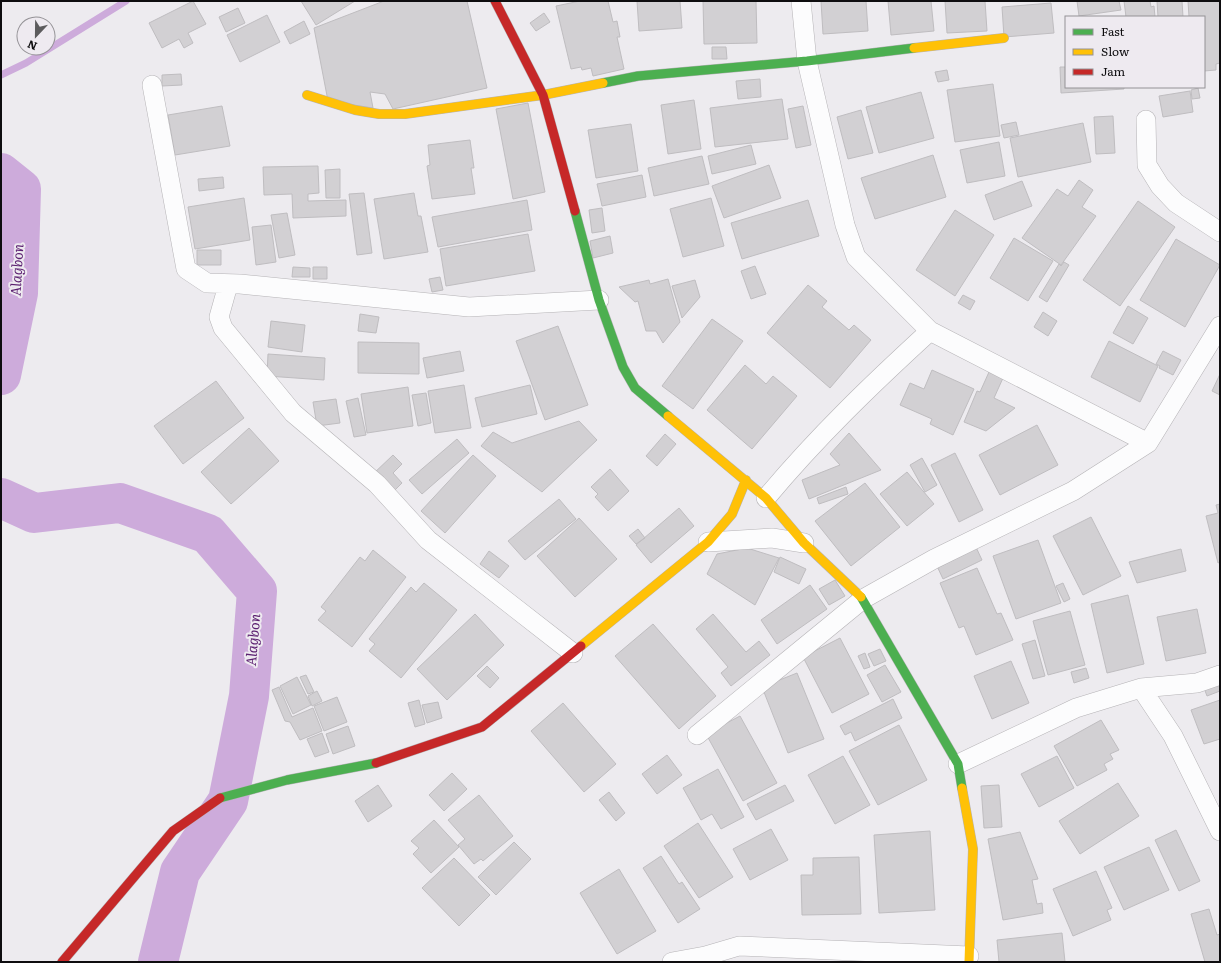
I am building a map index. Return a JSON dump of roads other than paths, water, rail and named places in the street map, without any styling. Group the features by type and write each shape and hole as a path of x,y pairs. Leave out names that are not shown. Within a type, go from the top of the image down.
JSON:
{"street":[{"path":"495,1 543,95 599,300 623,367 635,388 766,498 804,543 863,599 958,764 973,849 969,959 739,946 705,956 672,962"},
{"path":"800,1 807,60 845,225 856,257 930,331 1148,443"},
{"path":"307,95 326,103 353,111 383,115 405,114 543,95 638,76 807,60 1004,38"},
{"path":"152,85 186,269 207,283 228,285 240,284 469,307 599,300"},
{"path":"1146,120 1147,165 1160,186 1176,203 1220,232"},
{"path":"228,285 220,317 223,328 293,413 377,484 428,540 573,653"},
{"path":"697,735 863,599 934,559 1073,491 1148,443 1219,329"},
{"path":"766,498 795,463 851,404 930,331"},
{"path":"62,962 173,831 217,800 287,780 380,762 482,727 708,542 740,503 746,480"},
{"path":"708,542 772,538 804,543"},
{"path":"958,764 1076,708 1141,688 1197,683 1220,675"},
{"path":"1141,688 1174,736 1220,831"}],"waterway":[{"path":"1,75 26,63 126,1"},
{"name":"Alagbon","path":"1,173 21,189 18,293 1,375"},
{"name":"Alagbon","path":"1,498 34,513 120,503 208,534 257,591 249,696 228,801 180,872 158,962"}]}
